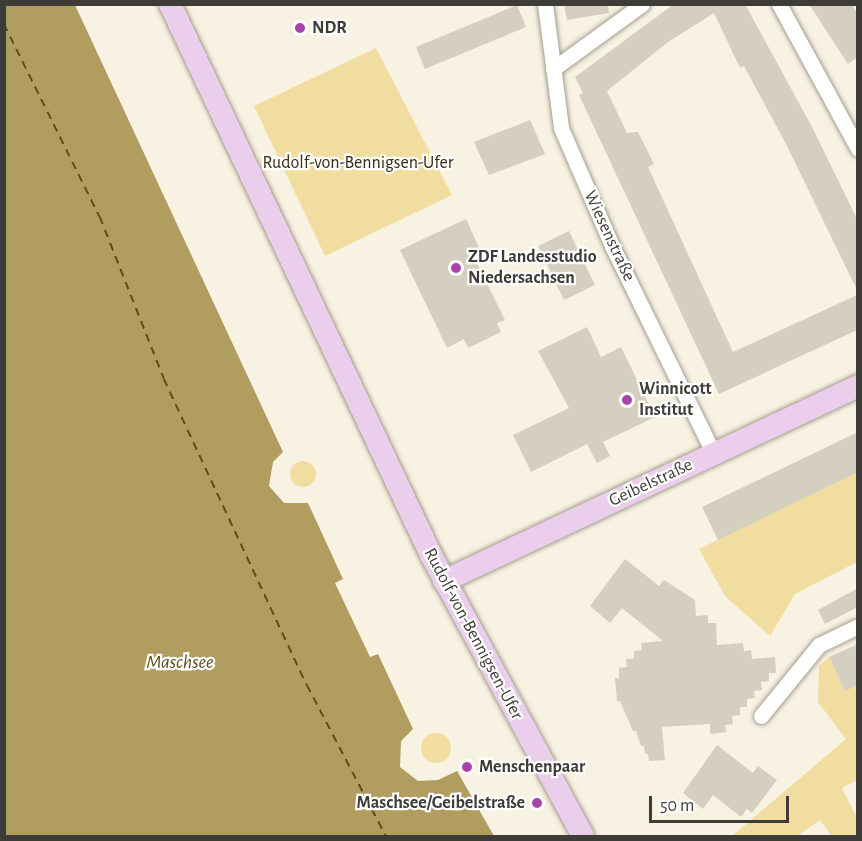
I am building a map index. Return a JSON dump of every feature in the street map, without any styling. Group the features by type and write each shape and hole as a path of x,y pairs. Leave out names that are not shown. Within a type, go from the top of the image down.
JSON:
{"street":[{"name":"Rudolf-von-Bennigsen-Ufer","path":"170,4 444,581 583,837"},
{"name":"Wiesenstraße","path":"545,4 561,128 714,454"},
{"path":"553,69 642,4"},
{"path":"779,4 858,149"},
{"name":"Geibelstraße","path":"444,581 858,386"},
{"path":"760,716 819,645 858,626"}],"green space":[{"name":"Rudolf-von-Bennigsen-Ufer","path":"376,48 452,195 325,256 254,106"},
{"path":"303,461 312,465 316,474 312,483 303,487 294,483 290,474 294,465"},
{"path":"857,472 857,562 795,594 770,636 725,596 699,549"},
{"path":"829,657 845,691 857,685 857,780 842,788 857,818 857,836 832,836 820,820 797,836 732,836 846,739 818,702 819,666"},
{"path":"436,733 447,737 451,748 447,759 436,763 425,759 421,748 425,737"}],"water":[{"name":"Maschsee","path":"5,4 75,5 283,452 273,462 269,486 284,503 308,503 343,579 335,583 370,657 378,654 413,729 401,741 400,767 418,781 438,780 457,771 494,836 5,836"}],"building":[{"path":"564,4 608,4 609,13 567,20"},
{"path":"674,4 745,4 813,129 858,221 858,292 786,144 744,66 740,68 714,13 668,42 607,91 627,133 638,132 654,164 648,167 733,352 857,295 857,330 719,394 579,95 583,93 575,77"},
{"path":"809,4 851,4 858,14 858,57 848,64"},
{"path":"517,5 526,27 425,69 416,47"},
{"path":"530,120 545,154 489,175 474,142"},
{"path":"466,219 481,252 473,255 505,320 497,323 501,332 468,348 464,339 447,348 400,250"},
{"path":"569,231 595,285 564,300 538,246"},
{"name":"Winnicott Institut","path":"587,327 601,357 621,347 655,417 603,442 610,456 597,463 587,444 531,472 513,435 569,408 538,351"},
{"path":"858,432 858,472 718,540 702,507"},
{"path":"625,559 659,586 664,580 695,600 696,616 708,615 708,623 716,623 717,645 743,643 744,651 751,650 752,659 775,657 776,673 769,673 769,681 761,682 762,690 754,691 755,698 747,699 747,707 740,707 740,715 732,716 733,724 725,725 726,732 710,734 710,724 662,727 665,760 649,761 648,754 645,754 644,746 641,746 636,731 633,731 620,701 617,701 615,678 619,678 619,668 627,667 626,659 634,659 634,651 642,650 641,643 663,641 622,608 610,623 590,606"},
{"path":"858,588 858,607 825,624 818,610"},
{"path":"858,644 858,685 845,691 829,657"},
{"path":"717,745 753,773 758,766 777,780 752,813 747,809 741,817 713,795 703,809 683,793"}],"ferry route":[{"path":"4,24 100,217 164,379 307,685 386,836"}],"place":[{"name":"NDR","path":"300,28"},
{"name":"ZDF Landesstudio Niedersachsen","path":"456,268"},
{"name":"Winnicott Institut","path":"627,400"},
{"name":"Menschenpaar","path":"467,767"},
{"name":"Maschsee/Geibelstraße","path":"537,803"}]}
